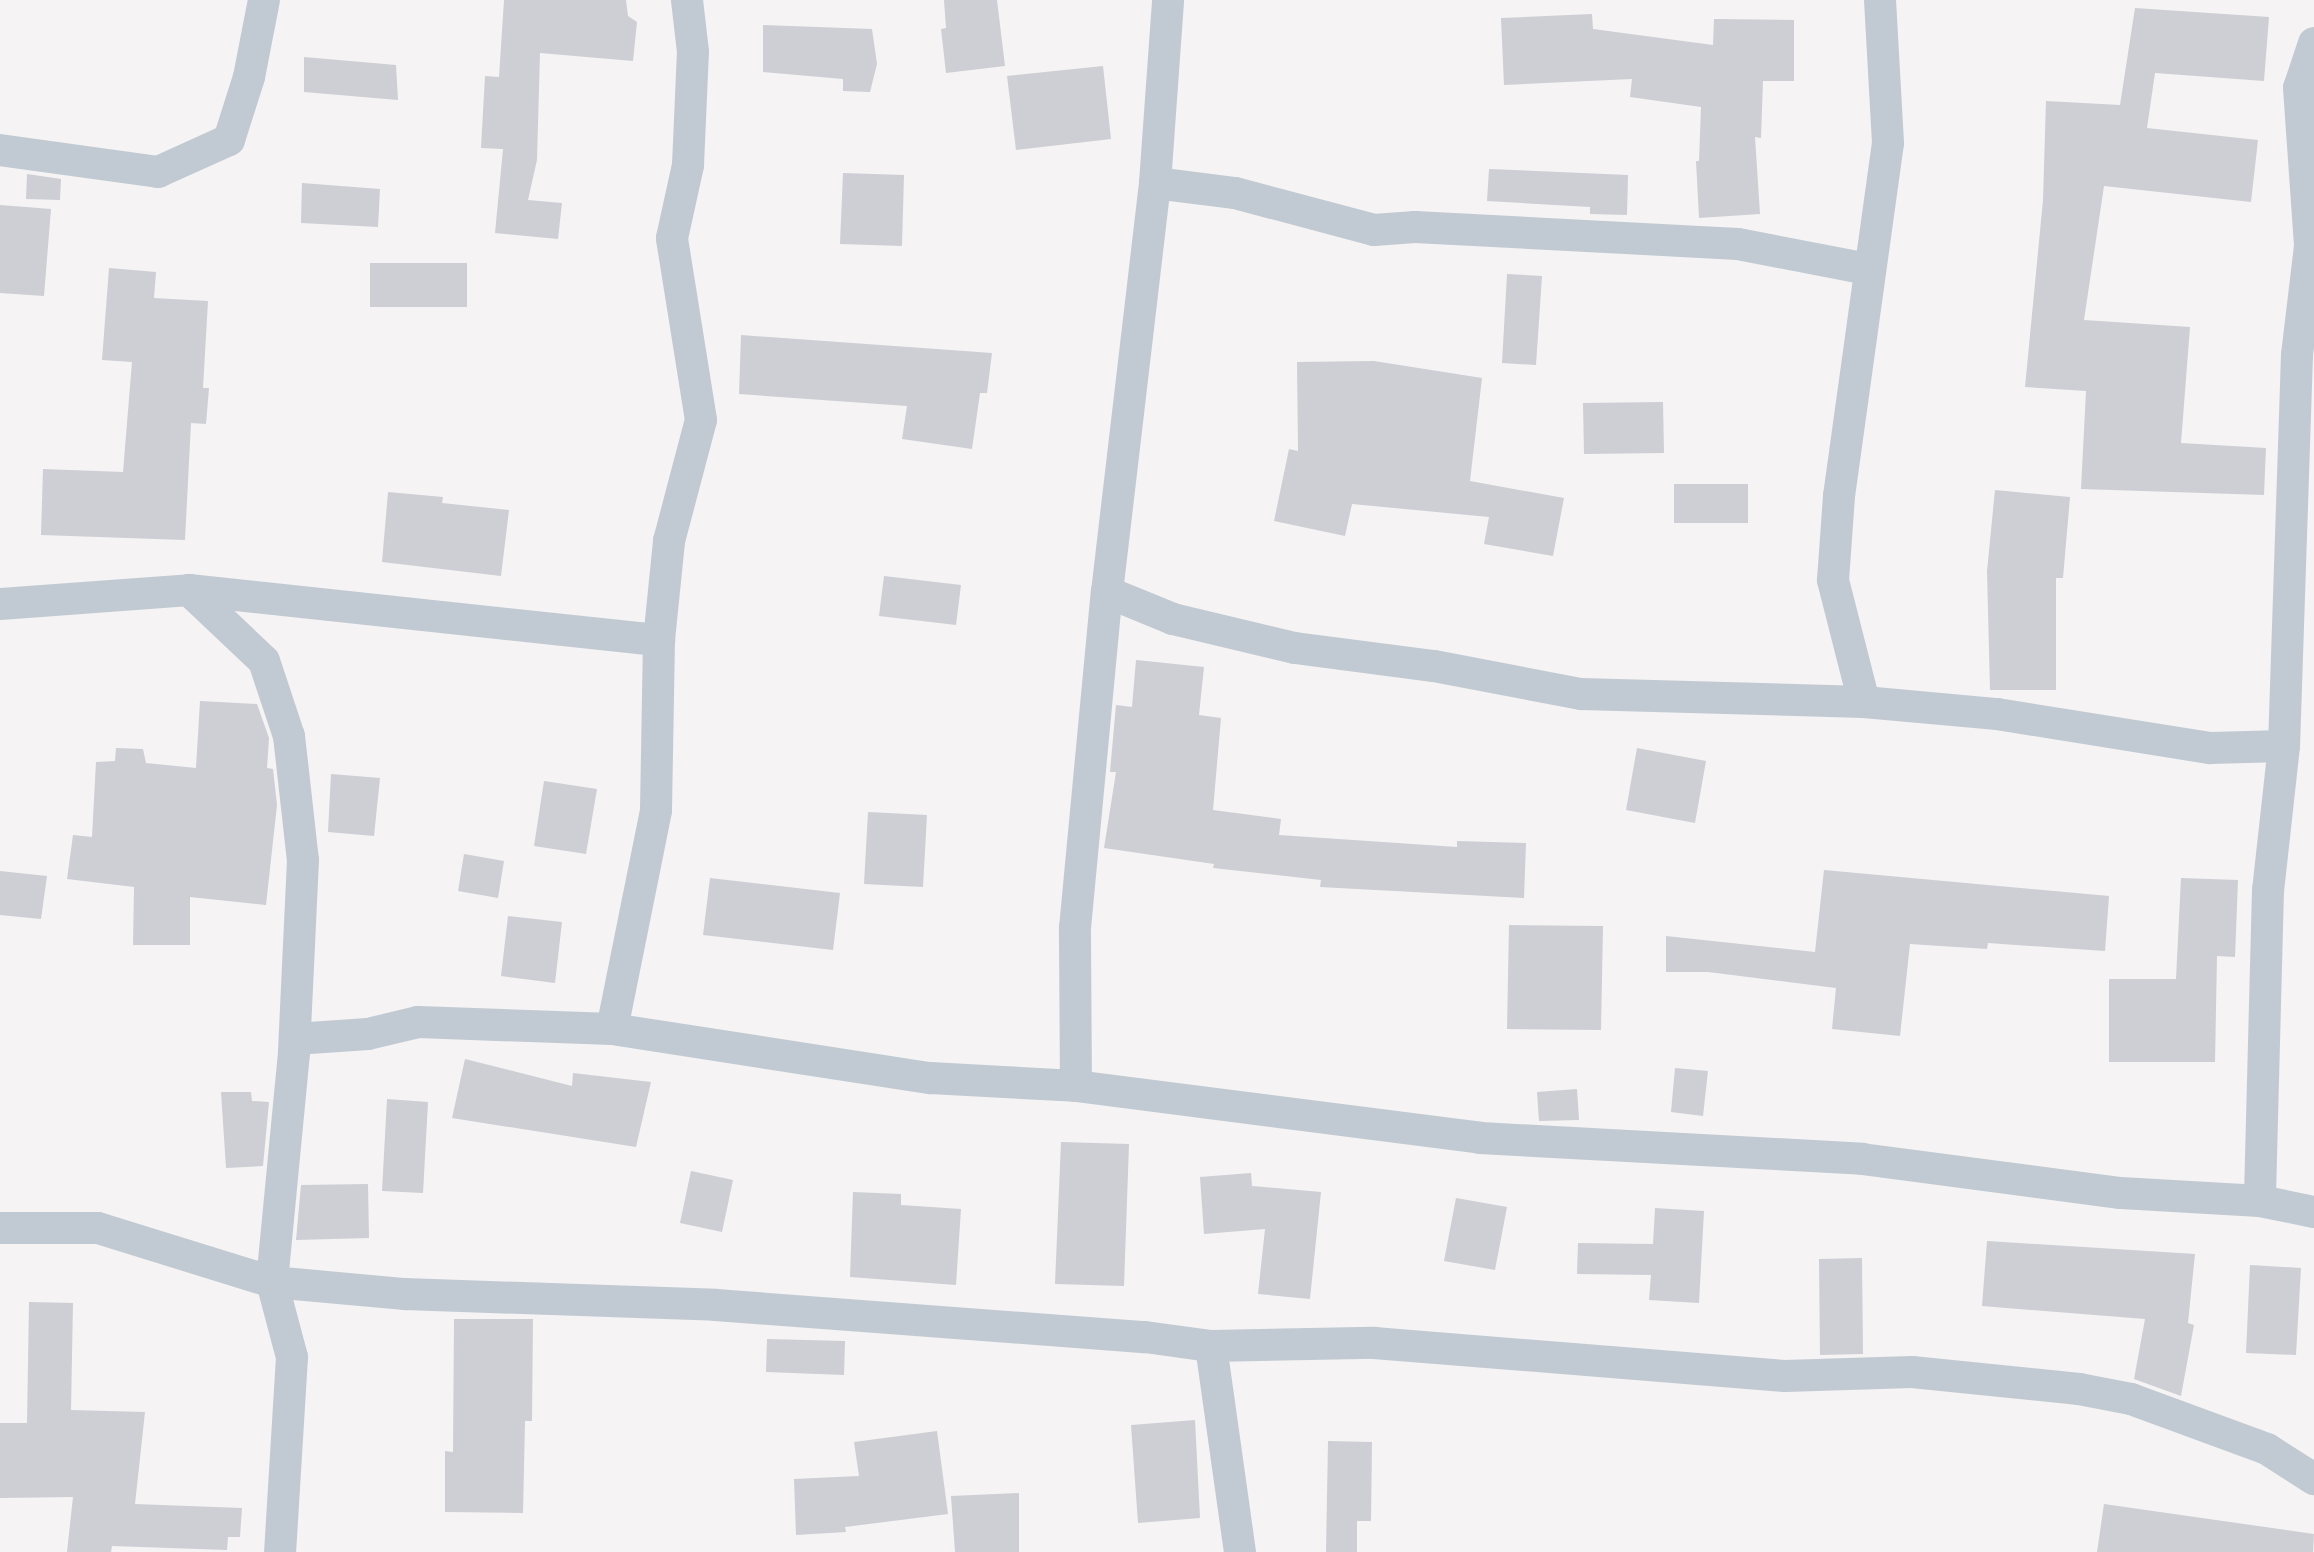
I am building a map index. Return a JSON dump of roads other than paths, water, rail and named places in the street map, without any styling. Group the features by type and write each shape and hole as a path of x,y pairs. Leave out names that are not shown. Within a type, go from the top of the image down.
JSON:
{"street":[{"path":"0,150 158,172 229,140 249,77 264,0"},
{"path":"612,1029 656,810 659,640 668,541 700,420 672,238 688,165 692,52 688,0"},
{"path":"1076,1086 1075,928 1107,592 1155,184 1168,0"},
{"path":"1864,702 1833,580 1838,496 1888,143 1880,0"},
{"path":"2260,1201 2268,890 2284,746 2306,410 2298,337 2310,246 2299,88 2314,44"},
{"path":"1155,184 1235,194 1374,230 1415,227 1591,240 1738,244 1868,269"},
{"path":"0,604 189,590 659,640"},
{"path":"189,590 264,661 288,736 304,860 295,1039 272,1282 292,1357 280,1552"},
{"path":"1107,592 1174,619 1260,640 1434,666 1581,694 1864,702 1998,714 2210,748 2284,746"},
{"path":"295,1039 368,1034 418,1022 612,1029 930,1078 1076,1086 1480,1138 1862,1158 2121,1192 2260,1201 2314,1212"},
{"path":"0,1228 98,1228 272,1282 405,1294 716,1305 1146,1337 1211,1346 1374,1343 1785,1376 1912,1372 2080,1389 2131,1398 2267,1449 2314,1478"},
{"path":"1211,1346 1240,1552"}]}
